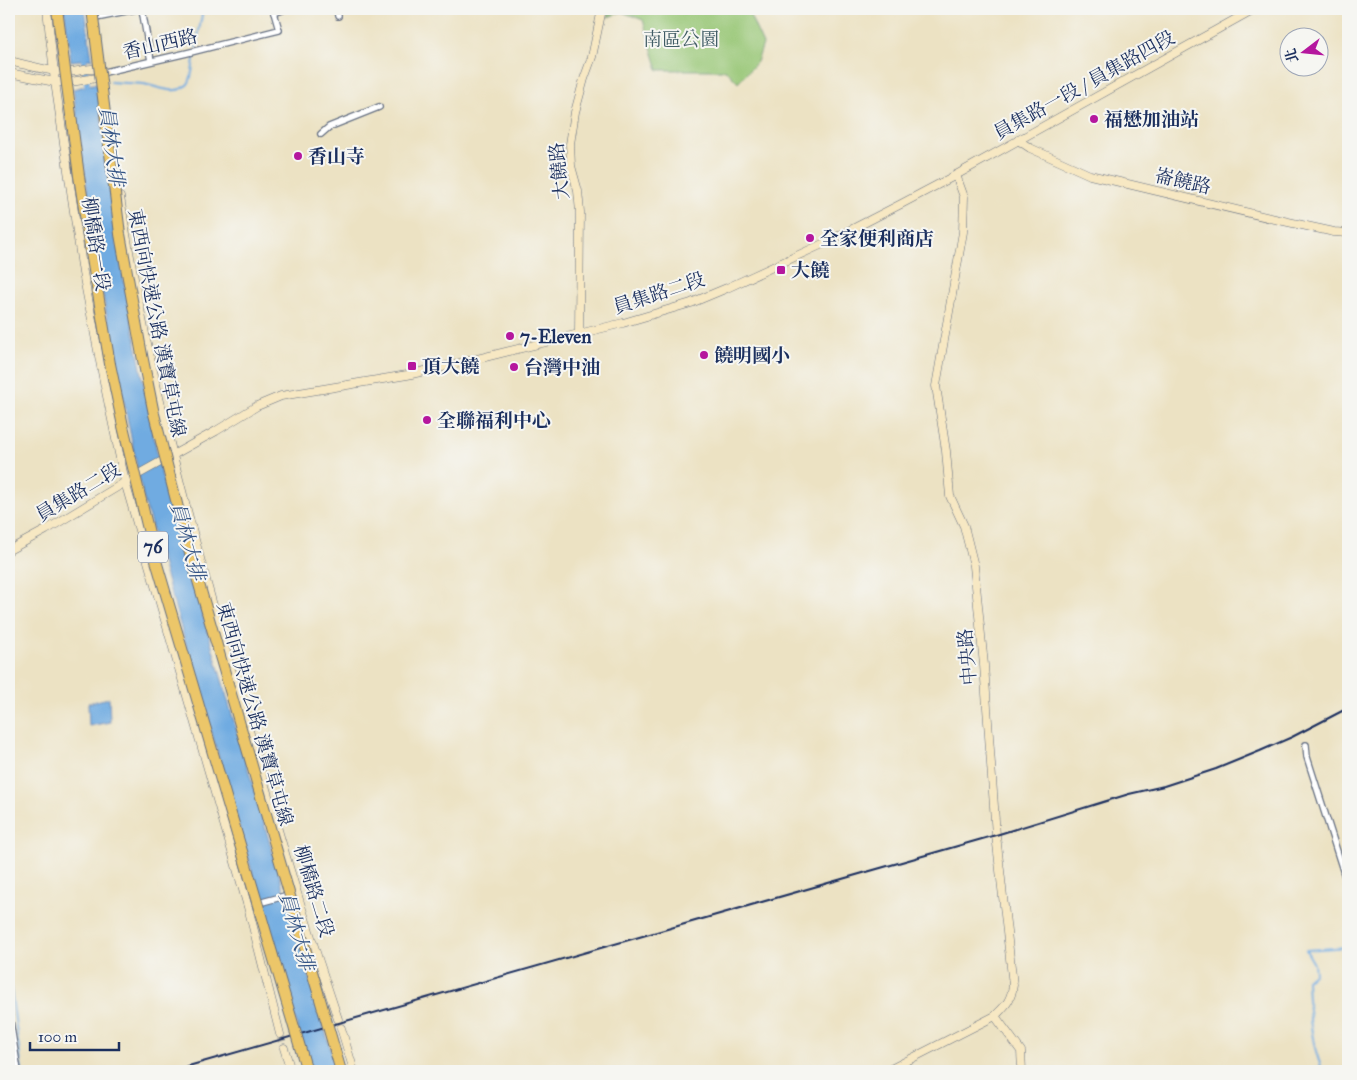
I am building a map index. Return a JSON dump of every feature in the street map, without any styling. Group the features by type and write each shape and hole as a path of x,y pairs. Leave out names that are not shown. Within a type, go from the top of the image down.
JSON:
{"highway":[{"name":"76","path":"58,9 89,241 110,364 123,426 154,554 307,1071"},
{"name":"東西向快速公路 漢寶草屯線","path":"94,12 120,234 154,414 187,543 341,1071"},
{"path":"291,896 305,926 348,1071"},
{"path":"267,933 270,960 301,1071"}],"main road":[{"name":"柳橋路一段","path":"47,9 55,82 82,273 125,482"},
{"name":"大饒路","path":"579,334 580,212 578,191 571,166 570,144 575,112 592,57 602,9"},
{"name":"員集路一段 / 員集路四段","path":"956,175 1254,9"},
{"name":"柳橋路一段","path":"94,12 105,72 116,169 126,233 152,370 172,455"},
{"path":"9,61 54,71 69,72 95,68 105,72"},
{"path":"9,73 55,82 70,82 97,78 105,72"},
{"name":"崙饒路","path":"1018,140 1030,148 1090,175 1279,220 1334,232 1348,233"},
{"name":"員集路二段","path":"9,550 257,406 281,396 415,373 623,323 691,303 828,242 956,175"},
{"name":"中央路","path":"887,1071 995,1016 1006,1005 1012,995 1013,985 996,835 984,665 974,566 964,526 950,496 946,451 936,386 962,232 964,197 956,175"},
{"name":"柳橋路二段","path":"172,455 291,896 338,1019"},
{"path":"125,482 248,907 280,1034"},
{"path":"995,1016 1021,1051 1022,1071"},
{"path":"341,1028 354,1071"},
{"path":"284,1048 291,1071"}],"street":[{"path":"94,12 136,9"},
{"path":"142,9 151,61"},
{"path":"273,11 285,9"},
{"path":"337,9 338,16"},
{"name":"香山西路","path":"105,72 280,30 273,11"},
{"path":"321,134 329,127 379,107"},
{"path":"1306,745 1307,757 1348,886"},
{"path":"248,907 291,896"},
{"path":"9,1015 11,1041 18,1071"}],"green space":[{"name":"南區公園","path":"608,9 747,9 763,44 757,62 738,83 726,70 658,70 643,20 622,12 608,17"}],"water":[{"path":"64,9 85,9 92,59 71,61"},
{"path":"97,83 116,239 161,473 337,1071 310,1071 143,497 102,292 73,89"},
{"path":"109,698 110,722 89,726 88,703"}],"waterway":[{"path":"196,48 203,9"},
{"name":"員林大排","path":"83,52 87,84"},
{"path":"111,82 143,84 166,90 178,90 190,81 195,53"},
{"path":"1323,1071 1313,1038 1308,1003 1307,980 1315,973 1314,964 1306,950 1348,947"},
{"path":"9,975 22,1071"}],"tunnel":[{"path":"280,1034 284,1048"}],"railway":[{"path":"171,1071 996,835 1129,794 1164,786 1216,769 1260,751 1348,708"}],"place":[{"name":"福懋加油站","path":"1094,119"},
{"name":"香山寺","path":"298,156"},
{"name":"全家便利商店","path":"810,238"},
{"name":"大饒","path":"781,270"},
{"name":"7-Eleven","path":"510,336"},
{"name":"饒明國小","path":"704,355"},
{"name":"頂大饒","path":"412,366"},
{"name":"台灣中油","path":"514,367"},
{"name":"全聯福利中心","path":"427,420"}]}
